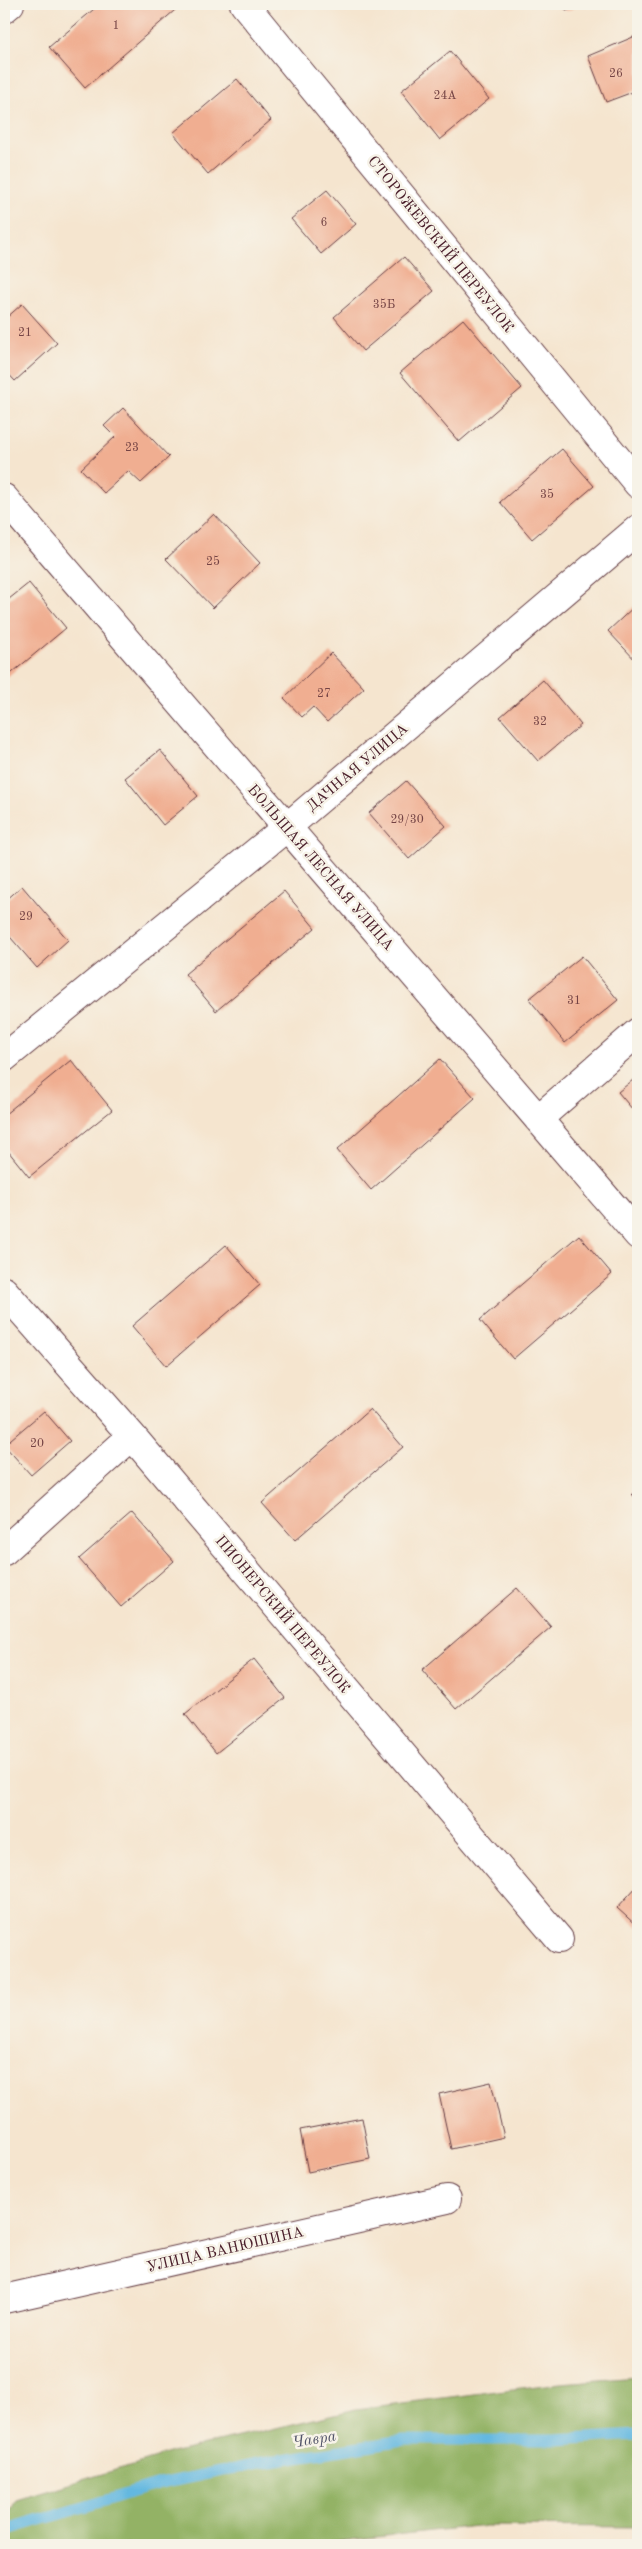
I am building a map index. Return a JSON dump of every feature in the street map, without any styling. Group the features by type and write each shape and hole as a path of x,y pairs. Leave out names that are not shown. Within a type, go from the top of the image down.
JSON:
{"street":[{"path":"4,9 10,4"},
{"name":"СТОРОЖЕВСКИЙ ПЕРЕУЛОК","path":"244,4 638,484"},
{"name":"БОЛЬШАЯ ЛЕСНАЯ УЛИЦА","path":"4,498 638,1236"},
{"name":"ДАЧНАЯ УЛИЦА","path":"4,1058 287,826 638,529"},
{"path":"538,1119 638,1032"},
{"name":"ПИОНЕРСКИЙ ПЕРЕУЛОК","path":"4,1291 132,1436 559,1939"},
{"path":"4,1551 132,1436"},
{"name":"УЛИЦА ВАНЮШИНА","path":"4,2299 447,2199"}],"green space":[{"path":"638,2377 638,2527 477,2526 304,2545 4,2545 4,2524 16,2500 175,2452 356,2409 560,2383"}],"building":[{"path":"100,4 182,4 85,88 49,47"},
{"path":"563,4 584,4 566,11"},
{"path":"638,35 638,90 606,102 588,56"},
{"path":"450,51 489,99 440,140 401,91"},
{"path":"237,79 271,120 208,174 173,133"},
{"path":"327,190 356,224 321,254 291,219"},
{"path":"404,257 434,291 363,351 334,317"},
{"path":"22,304 57,343 15,381 4,369 4,320"},
{"path":"463,319 522,388 459,442 400,373"},
{"path":"123,408 169,457 141,483 128,471 104,493 81,469 115,437 104,426"},
{"path":"562,449 594,486 532,539 500,502"},
{"path":"214,514 260,563 213,608 166,559"},
{"path":"29,583 66,628 7,677 4,673 4,603"},
{"path":"638,603 638,663 608,631"},
{"path":"331,653 364,688 327,722 313,707 302,717 284,698"},
{"path":"543,680 581,725 538,761 500,717"},
{"path":"160,750 198,796 163,825 125,778"},
{"path":"406,781 446,826 409,859 369,813"},
{"path":"22,886 68,940 37,968 4,930 4,902"},
{"path":"284,891 315,928 216,1011 185,974"},
{"path":"582,956 618,1000 565,1043 529,999"},
{"path":"440,1059 475,1098 371,1190 337,1150"},
{"path":"71,1060 112,1110 29,1177 4,1146 4,1115"},
{"path":"638,1076 638,1116 618,1092"},
{"path":"579,1235 612,1274 513,1359 480,1320"},
{"path":"226,1245 260,1285 166,1366 132,1326"},
{"path":"370,1409 403,1447 295,1540 262,1503"},
{"path":"44,1411 70,1441 31,1475 4,1445"},
{"path":"638,1489 638,1501 632,1494"},
{"path":"132,1513 174,1561 121,1607 79,1559"},
{"path":"517,1588 551,1627 456,1709 422,1670"},
{"path":"254,1659 285,1698 216,1753 185,1714"},
{"path":"638,1885 638,1927 617,1908"},
{"path":"491,2082 504,2137 451,2149 439,2094"},
{"path":"362,2118 370,2159 308,2172 300,2130"}],"waterway":[{"name":"Чавра","path":"4,2531 160,2484 259,2463 404,2440 555,2440 638,2435"}]}
